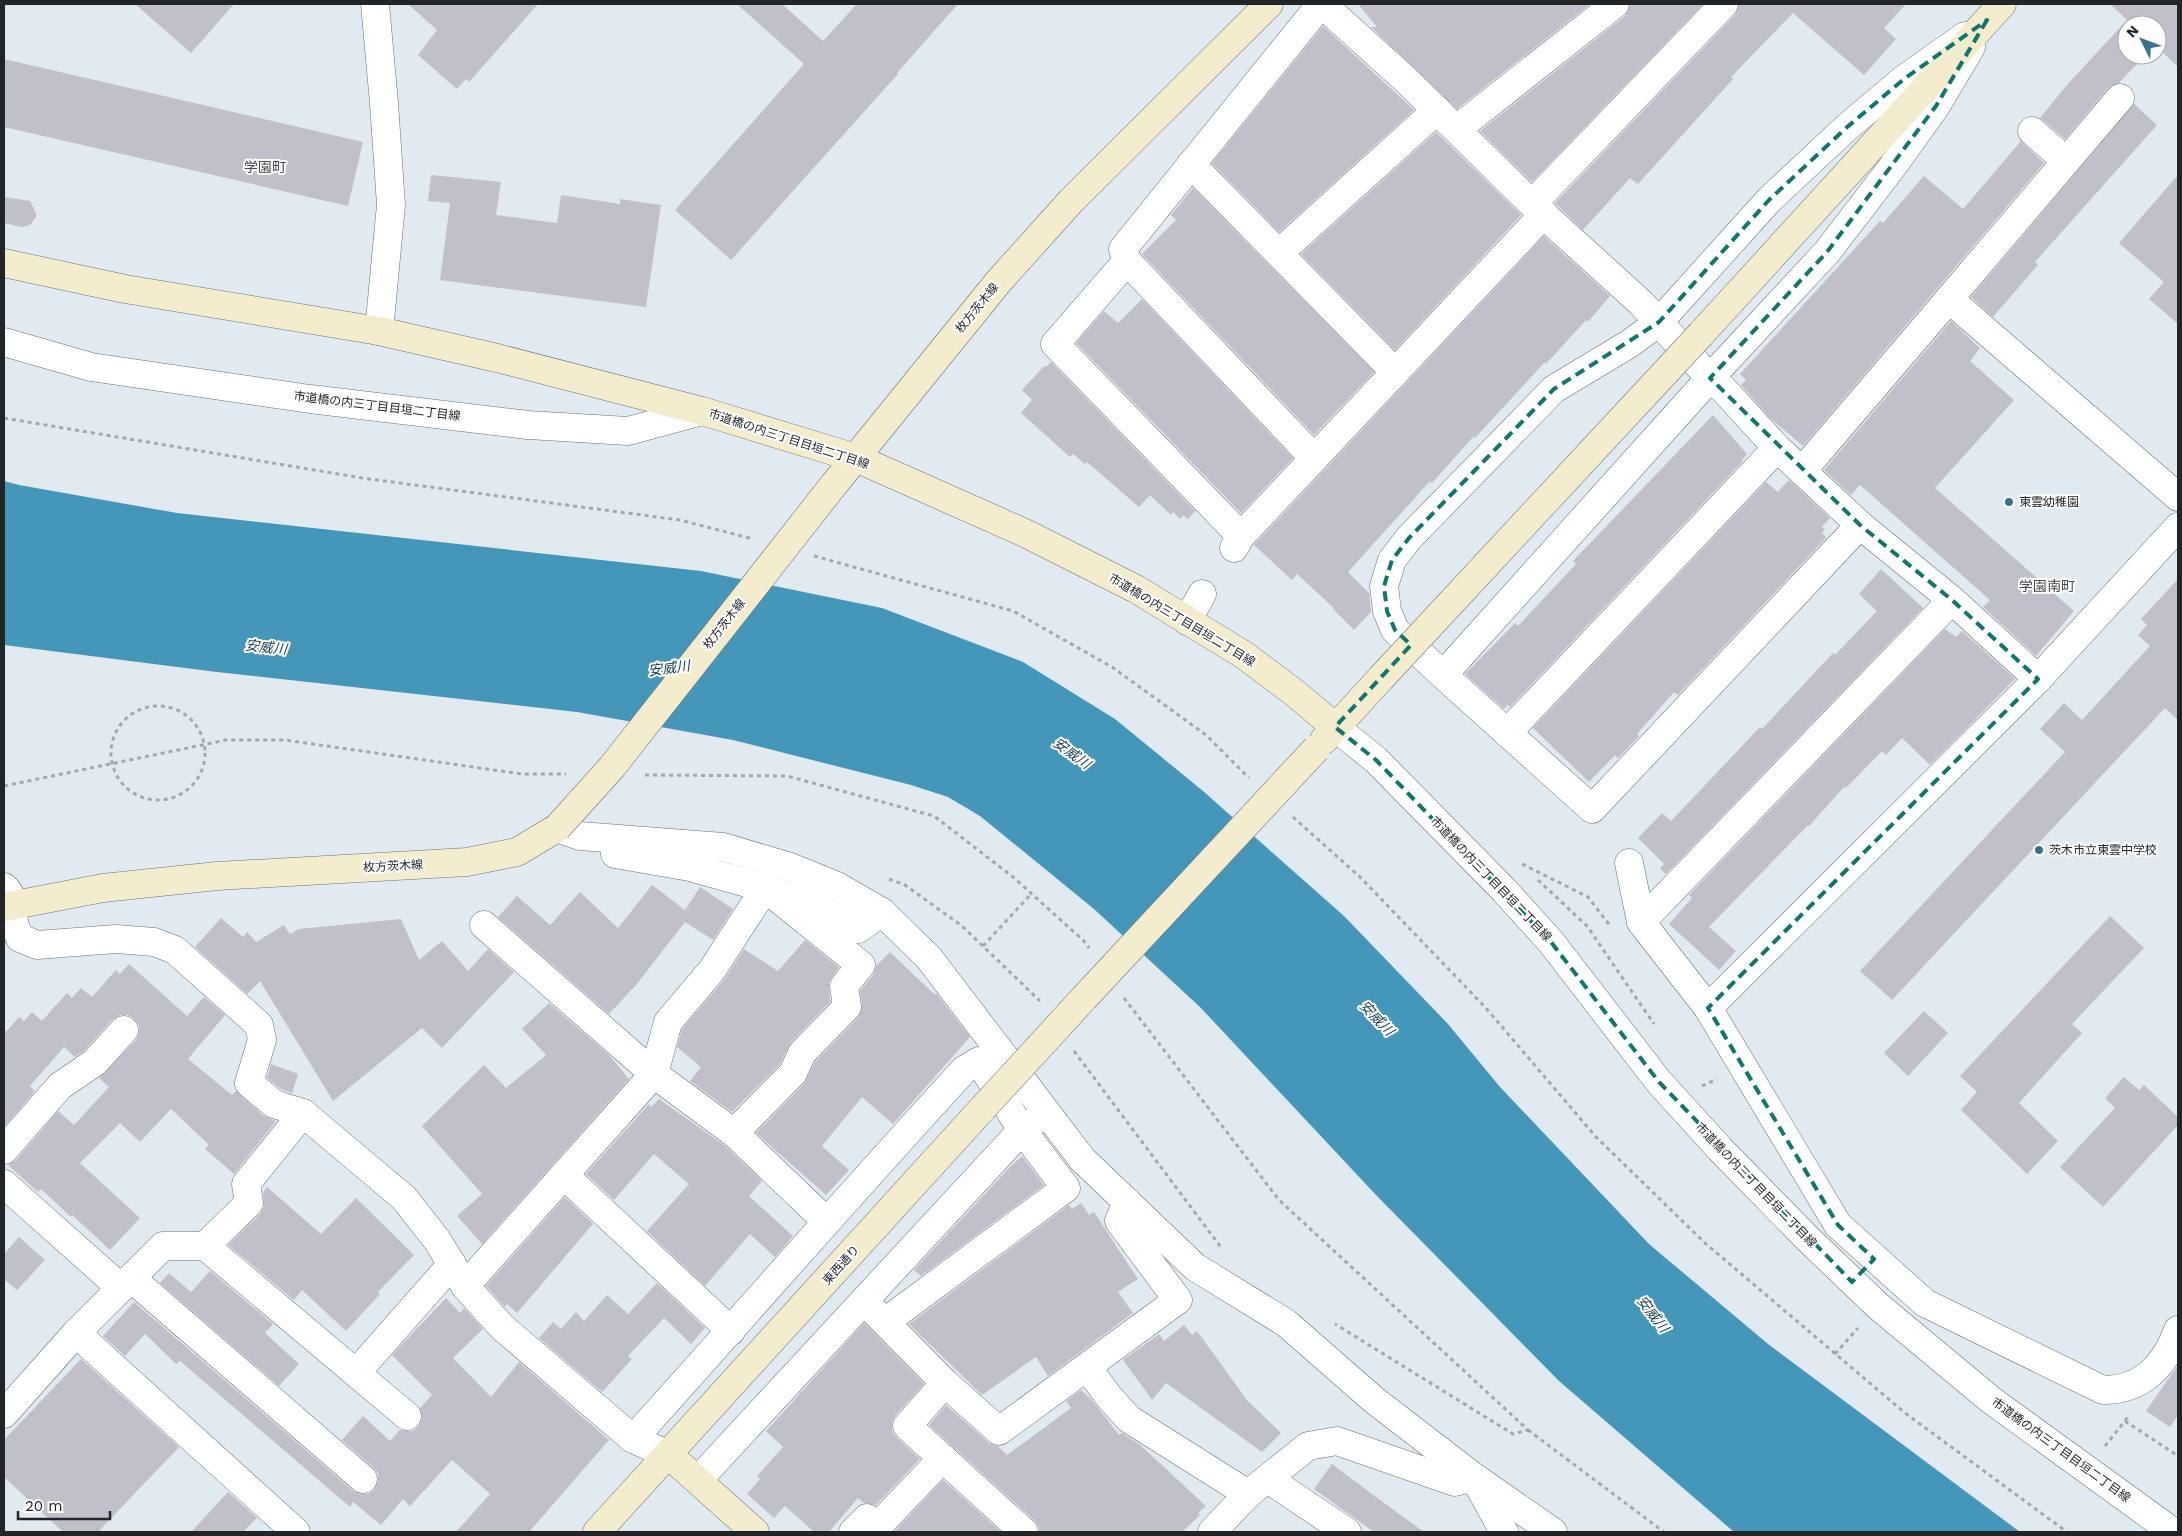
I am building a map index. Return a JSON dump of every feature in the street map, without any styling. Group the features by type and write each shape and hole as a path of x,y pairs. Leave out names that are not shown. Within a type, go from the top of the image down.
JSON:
{"street":[{"path":"374,4 384,103 390,205 379,331"},
{"name":"枚方茨木線","path":"7,899 217,876 467,862 517,852 557,828 612,767 832,487 999,281 1052,223 1269,4"},
{"path":"1314,458 1127,261 1123,249 1322,4 1437,110 1538,209 1659,322 1710,378 1724,390 1777,448 1802,472 1860,525 1952,600 2038,679"},
{"path":"1457,129 1615,4"},
{"path":"1127,261 1055,344 1237,542 1394,372 1538,209 1724,4"},
{"path":"1860,525 1592,809 1395,630 1387,611 1384,586 1392,560 1409,538 1554,390 1630,344 1659,322 1769,200 1846,128 1904,79 1994,12"},
{"path":"1443,675 1710,378 1827,252 1936,106 1994,12"},
{"name":"東西通り","path":"597,1532 1084,998 1701,334 1994,12"},
{"path":"1802,472 2120,98"},
{"path":"1279,253 1437,110"},
{"path":"2032,131 2066,161"},
{"path":"1191,164 1394,372"},
{"path":"4,263 125,289 379,331 497,358 702,411"},
{"path":"1949,299 2178,496"},
{"name":"市道橋の内三丁目目垣二丁目線","path":"4,342 91,367 310,399 528,424 628,431 702,411 856,458 1036,538 1136,589 1244,655 1296,694 1376,760 1504,890 1551,942 1658,1082 1726,1156 1852,1282 1991,1400 2173,1532"},
{"path":"1508,733 1777,448"},
{"path":"1708,1008 2038,679 2178,527"},
{"path":"1187,621 1202,594"},
{"path":"1629,928 1952,600"},
{"path":"557,828 580,836 724,847 790,867 837,886 882,912 929,958 1082,1159 1195,1267 1286,1323 1374,1400 1474,1477 1553,1532"},
{"path":"591,837 615,855 690,867 765,888 814,905 858,929 882,912"},
{"path":"1629,863 1629,928 1708,1008 1838,1225 1874,1259 1925,1303 2103,1390 2130,1387 2146,1378 2177,1340"},
{"path":"356,1373 564,1175 654,1074 668,1022 712,970 765,888"},
{"path":"734,1133 793,1073 802,1053 847,1008 844,986 861,964 765,888"},
{"path":"7,899 20,938 37,945 116,939 154,942 175,950 259,1025 262,1040 249,1083 274,1104 303,1113 404,1198 438,1240 458,1275 502,1327 633,1439 669,1455 755,1532"},
{"path":"484,925 654,1074 734,1133 826,1220"},
{"path":"4,1150 60,1086 95,1062 124,1030"},
{"path":"633,1439 731,1331 826,1220 964,1070 979,1061 1022,1130 1066,1188 885,1322"},
{"path":"205,1246 249,1203 246,1184 303,1113"},
{"path":"698,1480 1022,1130 1046,1114"},
{"path":"564,1175 731,1331"},
{"path":"4,1184 363,1479"},
{"path":"864,1300 945,1383 999,1431 1178,1300 1119,1221 1127,1202"},
{"path":"4,1414 76,1333 163,1246 205,1246 407,1416"},
{"path":"1852,1282 1874,1259"},
{"path":"76,1333 296,1532"},
{"path":"1087,1368 1129,1419 1347,1532"},
{"path":"945,1383 907,1426 1024,1532"},
{"path":"1212,1532 1258,1487 1308,1446 1337,1441 1455,1482 1474,1477"},
{"path":"853,1532 867,1518 878,1526 943,1458"},
{"path":"1474,1477 1504,1532"}],"path":[{"path":"4,418 362,478 680,520 754,540"},
{"path":"810,555 1013,612 1112,668 1206,735 1254,782"},
{"path":"162,706 184,714 200,730 205,745 205,760 200,775 191,787 178,796 163,800 147,799 133,793 121,783 113,770 112,764 113,738 120,724 132,714 146,707 162,706"},
{"path":"4,786 226,740 285,740 522,774 571,774"},
{"path":"640,775 787,776 934,816 1013,878 1084,941 1090,949"},
{"path":"1289,813 1360,877 1485,1007 1596,1137 1705,1243 1905,1413 2067,1532"},
{"path":"1504,890 1521,864 1588,897 1629,928"},
{"path":"983,946 1031,894"},
{"path":"1122,995 1279,1200 1528,1430 1664,1532"},
{"path":"1072,1049 1220,1248"},
{"path":"1327,1319 1512,1434 1528,1430"},
{"path":"2126,1421 2178,1456"}],"highlighted area":[{"path":"1987,20 1936,106 1827,252 1710,378 1860,525 1952,600 2038,679 1708,1008 1838,1225 1874,1259 1852,1282 1659,1082 1551,942 1376,760 1335,727 1411,645 1395,630 1387,611 1384,586 1392,560 1409,538 1554,389 1659,322 1769,200 1846,128 1904,79"}],"water":[{"name":"安威川","path":"4,481 177,513 701,571 882,608 1023,662 1115,719 1203,791 1344,916 1448,1024 1500,1087 1649,1244 1768,1344 2020,1532 1734,1532 1559,1381 1376,1195 1200,1007 1094,909 980,816 948,797 911,785 733,740 577,712 217,672 4,645"}],"building":[{"path":"135,4 234,4 191,53"},
{"path":"408,4 538,4 469,82 466,79 457,89 418,55 437,30"},
{"path":"737,4 782,4 823,41 857,4 958,4 898,74 731,260 675,210 804,64"},
{"path":"1358,4 1590,4 1457,109 1371,27 1377,27"},
{"path":"1630,4 1703,4 1532,182 1480,131 1625,16"},
{"path":"1739,4 1906,4 1884,28 1896,39 1864,75 1793,13 1731,77 1733,79 1638,184 1630,178 1583,230 1555,203 1735,15"},
{"path":"2110,4 2178,4 2178,67 2167,57 2167,15 2122,15"},
{"path":"1323,26 1414,110 1279,232 1212,163"},
{"path":"2117,31 2117,65 2136,65 2119,83 2108,88 2065,139 2040,118 2066,86"},
{"path":"4,59 363,142 348,206 4,127"},
{"path":"2134,104 2157,125 2035,262 2038,265 1993,317 1971,297"},
{"path":"1436,132 1521,215 1395,350 1301,254"},
{"path":"2021,141 2044,163 1803,446 1769,417 1741,385 1746,380 1740,374 1880,221 1883,223 1924,176 1963,209"},
{"path":"431,175 501,182 496,215 557,223 561,195 620,204 620,199 661,205 646,307 440,280 450,203 428,201"},
{"path":"2178,175 2178,324 2149,299 2164,282 2119,243"},
{"path":"1193,188 1374,372 1314,435 1142,254 1176,220 1171,215"},
{"path":"4,197 30,201 36,217 30,225 22,227 4,223"},
{"path":"1544,236 1610,296 1588,322 1586,320 1475,438 1473,437 1432,483 1430,481 1348,572 1369,593 1371,612 1354,630 1334,608 1297,574 1292,580 1254,545"},
{"path":"1142,299 1293,458 1241,513 1076,343 1104,311 1118,323"},
{"path":"1951,321 1980,348 1970,361 2014,400 1935,488 2074,611 2036,656 1983,607 1990,600 1860,485 1851,495 1824,470"},
{"path":"1051,362 1195,511 1188,519 1183,515 1180,519 1173,512 1171,515 1150,495 1139,507 1087,462 1085,464 1073,454 1070,457 1021,413 1032,400 1022,390 1044,366 1046,367"},
{"path":"1713,415 1747,454 1743,461 1510,707 1507,705 1504,709 1465,674 1515,623 1518,626 1576,564 1573,561"},
{"path":"1789,480 1830,518 1822,527 1825,529 1822,533 1826,538 1678,695 1674,692 1637,734 1639,736 1618,758 1615,755 1589,782 1533,728 1766,482 1778,492"},
{"path":"1881,569 1923,608 1666,874 1660,869 1664,864 1638,838 1662,813 1671,821 1760,727 1762,729 1833,653 1835,655 1877,611 1859,594"},
{"path":"2178,579 2178,720 2165,708 1892,1000 1860,971 2065,752 2040,729 2064,703 2082,720 2150,646 2138,635 2147,625 2141,619"},
{"path":"1945,629 1956,637 1962,631 2015,679 1930,765 1902,738 1886,755 1882,751 1846,788 1844,787 1809,826 1709,927 1736,951 1719,970 1669,924 1692,898 1689,895"},
{"path":"652,885 685,910 700,887 733,909 713,940 685,922 636,985 609,1014 498,917 517,896 550,925 580,892 618,928"},
{"path":"2110,916 2144,948 2072,1024 2082,1033 2019,1103 2058,1141 2027,1174 1961,1110 1977,1092 1960,1076"},
{"path":"221,918 243,937 247,932 256,942 284,925 290,934 299,929 401,919 419,960 442,941 468,971 488,949 514,972 442,1048 422,1028 333,1101 260,981 247,994 195,947"},
{"path":"805,940 839,967 829,982 830,1002 791,1042 780,1064 732,1112 690,1081 701,1067 677,1047 682,1029 724,980 744,949 778,971"},
{"path":"890,952 935,995 936,993 970,1037 893,1124 862,1097 822,1146 849,1170 826,1195 756,1133 804,1084 815,1062 858,1018 862,1005 860,991 873,975 876,966"},
{"path":"129,964 187,1016 204,997 225,1015 188,1059 232,1095 236,1091 264,1116 276,1121 234,1174 205,1149 209,1145 171,1109 140,1142 120,1123 80,1163 140,1218 110,1250 41,1189 38,1192 8,1165 16,1160 58,1111 74,1125 109,1087 99,1078 136,1040 139,1033 139,1025 134,1018 128,1015 120,1015 112,1020 85,1050 75,1057 64,1047 30,1086 35,1091 4,1127 4,1034 19,1017 24,1021 32,1012 42,1021 67,993 72,998 81,988 92,997 116,970 120,974"},
{"path":"549,1003 609,1055 629,1079 482,1244 457,1216 482,1194 422,1126 484,1065 506,1088 546,1055 522,1029"},
{"path":"1924,1011 1948,1033 1908,1076 1884,1053"},
{"path":"271,1064 298,1074 292,1093 282,1090 267,1078"},
{"path":"2124,1077 2139,1090 2144,1085 2178,1117 2178,1125 2103,1207 2060,1167 2115,1108 2105,1098"},
{"path":"659,1099 724,1145 762,1181 749,1196 793,1236 775,1257 750,1234 705,1286 647,1231 689,1184 654,1154 614,1200 586,1174 649,1104 651,1107"},
{"path":"1022,1156 1044,1185 921,1276 914,1270 1008,1169"},
{"path":"267,1187 321,1234 356,1198 414,1255 378,1292 380,1294 346,1331 302,1290 294,1300 228,1245 260,1214 264,1207 263,1192"},
{"path":"565,1197 593,1224 517,1313 507,1304 505,1307 486,1286"},
{"path":"1081,1203 1089,1215 1094,1212 1138,1279 1118,1292 1133,1313 1048,1376 1036,1357 982,1395 909,1324 1069,1205 1072,1209"},
{"path":"19,1237 45,1260 17,1290 4,1279 4,1254"},
{"path":"210,1271 273,1324 265,1333 299,1364 279,1386 160,1283 169,1273 191,1292"},
{"path":"657,1283 705,1328 691,1344 664,1318 628,1356 632,1359 602,1392 539,1338 553,1322 561,1329 576,1312 584,1321 607,1295 628,1314"},
{"path":"446,1298 460,1313 464,1308 483,1329 453,1358 491,1397 519,1362 609,1440 529,1532 456,1532 490,1494 452,1460 410,1506 403,1499 381,1525 353,1502 350,1507 180,1361 176,1364 145,1334 125,1356 103,1336 134,1302 353,1491 360,1494 368,1494 374,1490 378,1482 378,1473 342,1440 363,1416 390,1441 400,1430 412,1431 419,1426 422,1418 420,1408 432,1395 392,1355"},
{"path":"864,1323 924,1384 895,1416 892,1423 892,1431 896,1437 920,1459 876,1505 864,1503 858,1498 829,1532 814,1532 785,1506 774,1518 747,1494 760,1479 757,1476 783,1447 766,1431"},
{"path":"1184,1325 1192,1335 1197,1331 1247,1400 1281,1433 1262,1452 1166,1383 1152,1400 1123,1360 1159,1334 1164,1341"},
{"path":"81,1359 179,1447 98,1532 63,1532 4,1477 4,1440"},
{"path":"2178,1365 2178,1415 2170,1427 2146,1411"},
{"path":"1081,1390 1091,1399 1119,1435 1122,1433 1139,1444 1206,1506 1198,1513 1200,1515 1182,1532 1039,1532 1039,1527 1034,1520 929,1425 946,1405 989,1443 998,1446 1007,1455 1071,1408 1066,1401"},
{"path":"1332,1464 1424,1532 1374,1532 1314,1489"},
{"path":"943,1480 1001,1532 895,1531"},
{"path":"228,1492 257,1518 243,1532 191,1532"}],"place":[{"name":"東雲幼稚園","path":"2009,502"},
{"name":"茨木市立東雲中学校","path":"2039,850"}],"district":[{"name":"学園町","path":"265,167"},
{"name":"学園南町","path":"2047,586"}]}
